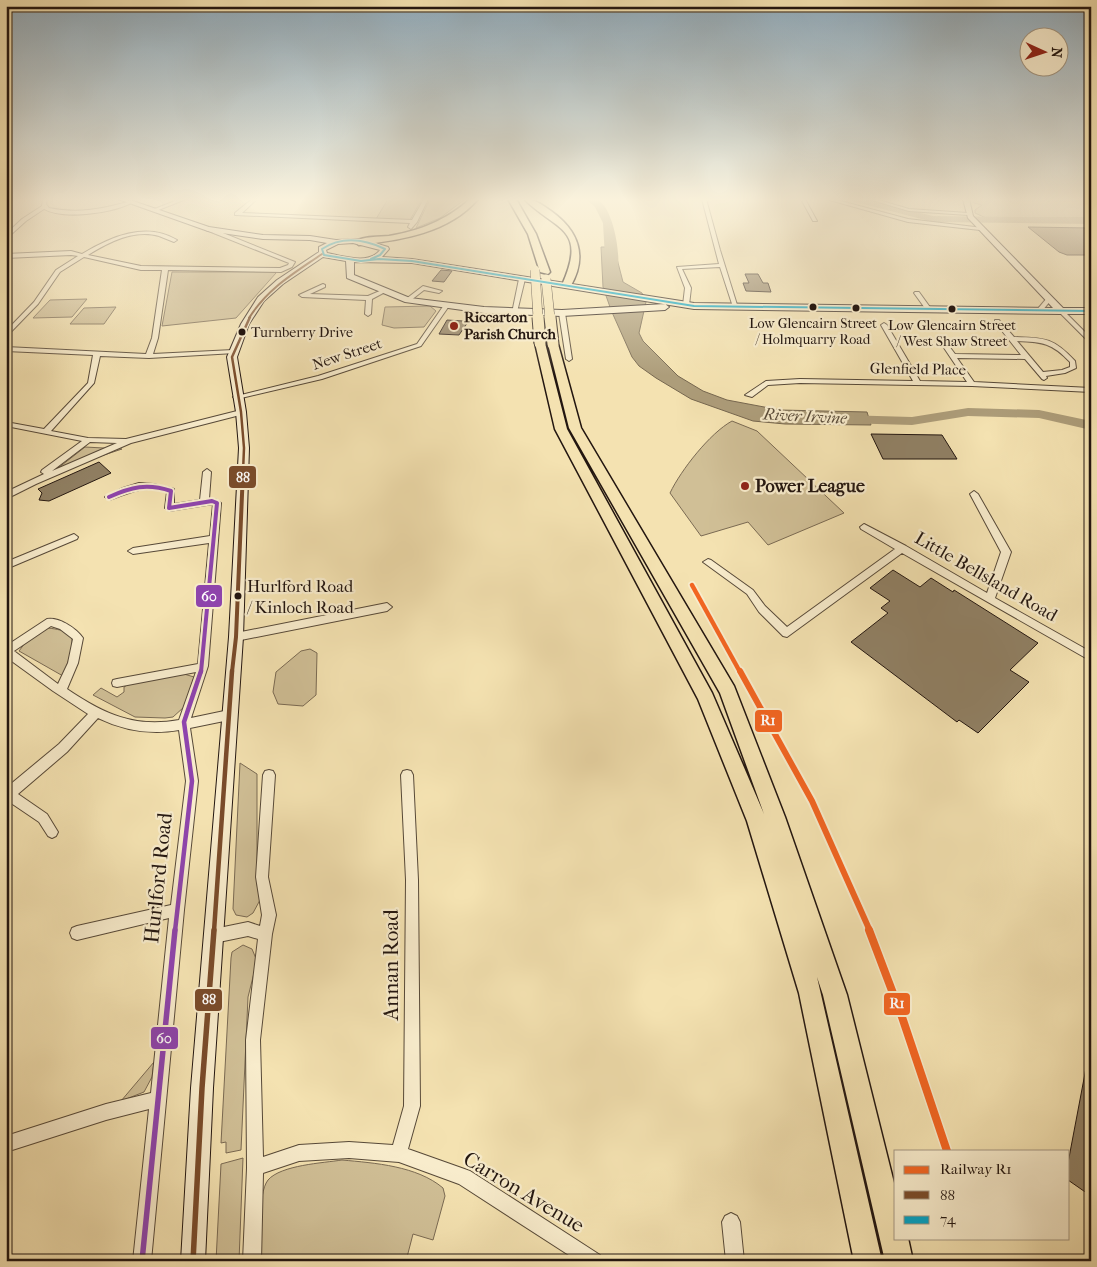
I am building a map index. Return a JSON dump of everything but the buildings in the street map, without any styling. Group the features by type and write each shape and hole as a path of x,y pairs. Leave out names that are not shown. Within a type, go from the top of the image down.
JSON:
{"main road":[{"path":"193,1261 202,1088 236,637 244,451 232,363 233,352 245,324 261,299 280,282 303,268 314,258"},
{"path":"303,268 339,258"},
{"path":"339,258 350,264 372,258"},
{"path":"406,258 412,261"},
{"path":"532,258 561,429 706,698 757,821 811,993 868,1261"},
{"path":"540,258 545,272 547,343 575,428 728,691 768,799 836,995 894,1240"},
{"path":"567,285 578,258"},
{"path":"1010,258 1060,311"},
{"path":"368,260 412,261 602,291 647,299 666,305"},
{"path":"350,264 350,276 408,300 446,306 514,312 610,312 666,305 1089,311"},
{"path":"894,1240 899,1261"}],"street":[{"path":"6,335 36,303 58,271 79,258"},
{"path":"98,258 141,268 165,270 281,270 290,266 292,262 282,258"},
{"path":"720,258 736,307"},
{"path":"690,305 688,288 679,268 722,265"},
{"path":"149,356 155,338 165,270"},
{"path":"514,312 522,279"},
{"path":"323,286 302,295 369,298 384,291"},
{"path":"408,300 424,288 439,291"},
{"path":"918,293 929,310"},
{"path":"368,314 369,298"},
{"path":"1039,311 1049,299"},
{"name":"New Street","path":"128,441 419,344 446,306"},
{"path":"1060,311 1091,342"},
{"path":"562,313 569,358"},
{"path":"997,321 1041,374 1049,388"},
{"path":"884,325 918,383"},
{"path":"941,339 972,384"},
{"path":"1011,339 1051,341 1073,362 1073,368 1063,372 1041,374"},
{"path":"6,349 149,356 233,352"},
{"path":"46,432 91,383 96,354"},
{"path":"953,356 1026,357"},
{"name":"Glenfield Place","path":"749,395 766,383 818,381 972,384 1091,390"},
{"path":"6,424 88,440 128,441"},
{"path":"32,482 88,440"},
{"path":"6,496 32,482 128,441"},
{"name":"Hurlford Road","path":"142,1261 176,910 192,781 184,722 202,667 213,539 207,472"},
{"path":"109,497 135,486 153,484 170,491 169,508 211,503"},
{"path":"974,494 1006,552 990,598"},
{"name":"Little Bellsland Road","path":"864,527 1091,657"},
{"path":"6,566 74,537"},
{"path":"132,550 213,539"},
{"path":"708,562 750,592 762,609 787,632 903,548"},
{"path":"236,637 387,608"},
{"path":"61,690 73,663 78,638 62,626 50,622 6,651 61,690 97,712 120,723 152,728 229,714"},
{"path":"117,683 202,667"},
{"path":"52,832 43,818 7,795 63,748 97,712"},
{"path":"252,1261 255,1168 253,1040 265,934 269,915 262,877 269,775"},
{"name":"Annan Road","path":"399,1154 412,1106 412,880 407,775"},
{"path":"77,933 176,910"},
{"path":"214,936 248,929 265,934"},
{"path":"6,1144 106,1112 159,1099"},
{"name":"Carron Avenue","path":"255,1168 299,1153 349,1150 399,1154 464,1177 577,1255 594,1261"},
{"path":"731,1222 735,1261"}],"shaded area":[{"path":"172,272 276,273 236,318 162,326"},
{"path":"87,299 72,317 33,318 50,300"},
{"path":"430,306 436,311 424,327 394,328 382,325 385,307"},
{"path":"116,307 104,324 70,324 84,308"},
{"name":"Power League","path":"732,421 757,431 844,513 768,545 748,522 701,536 670,493 681,474 697,453 715,434"},
{"path":"85,447 122,449 53,472"},
{"path":"48,628 64,631 72,640 70,656 63,676 19,651 25,643"},
{"path":"310,649 317,653 316,695 303,706 278,704 273,692 276,672 301,651"},
{"path":"184,674 194,677 184,707 173,717 135,717 93,695 101,688 117,697 124,692 124,687 129,684"},
{"path":"240,763 257,774 257,884 260,900 253,913 247,917 236,915 233,909"},
{"path":"243,945 252,949 257,961 248,997 241,1150 226,1153 226,1142 221,1143 231,958 232,952"},
{"path":"154,1062 152,1077 144,1092 121,1101"},
{"path":"243,1158 239,1261 216,1261 221,1164"},
{"path":"342,1160 382,1164 408,1170 433,1181 443,1188 445,1196 433,1240 413,1234 406,1261 261,1261 261,1207 262,1196 268,1180 282,1171 292,1168"}],"water":[{"path":"602,258 617,258 623,282 642,293 646,302 639,333 643,341 678,376 703,391 727,400 780,410 867,412 871,425 785,424 753,421 691,399 639,366 632,357 603,287"}],"waterway":[{"name":"River Irvine","path":"611,258 612,275"},
{"name":"River Irvine","path":"842,419 912,421 968,412 1039,414 1091,426"}],"rail line":[{"name":"R1","path":"692,585 798,773 832,843 886,973 947,1150"}],"transit line":[{"name":"88","path":"193,1261 202,1088 228,745 230,694 236,637 244,448 241,412 232,357 245,324 261,299 280,282 316,258"},
{"name":"74","path":"343,258 361,261 379,259 412,261 694,306 1091,311"},
{"name":"60","path":"109,497 139,486 153,486 171,491 169,508 212,501 217,503 203,666 184,722 192,781 177,910 142,1261"}],"place":[{"name":"Low Glencairn Street / Holmquarry Road","path":"813,307"},
{"name":"Low Glencairn Street / West Shaw Street","path":"952,309"},
{"name":"Riccarton Parish Church","path":"454,326"},
{"name":"Turnberry Drive","path":"242,332"},
{"name":"Power League","path":"745,486"},
{"name":"Hurlford Road / Kinloch Road","path":"238,596"}]}
